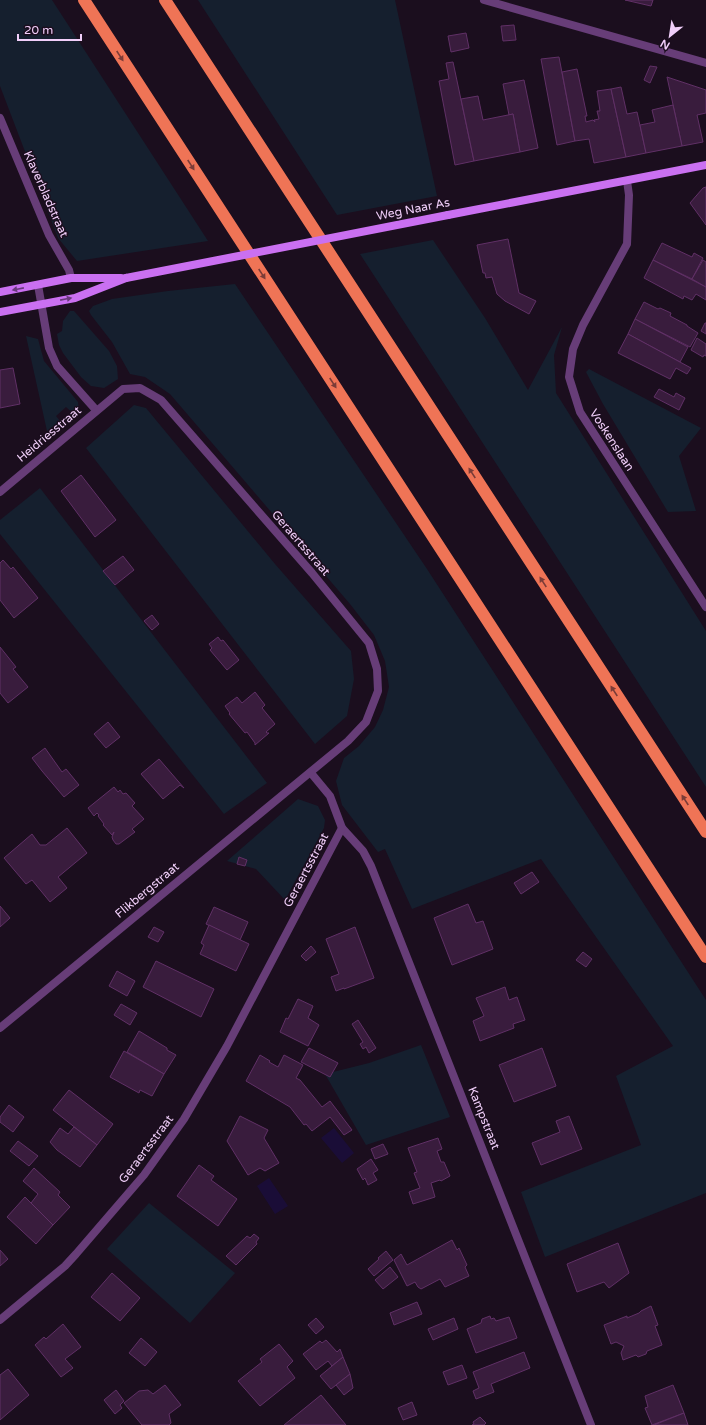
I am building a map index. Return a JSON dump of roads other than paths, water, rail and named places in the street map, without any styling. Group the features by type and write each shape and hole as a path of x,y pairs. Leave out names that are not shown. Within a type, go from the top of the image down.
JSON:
{"highway":[{"path":"84,0 706,957"},
{"path":"165,0 706,832"}],"main road":[{"name":"Weg Naar As","path":"0,312 75,298 126,278 706,165"},
{"name":"Weg Naar As","path":"0,292 71,278 126,278"}],"street":[{"path":"484,0 706,63"},
{"name":"Klaverbladstraat","path":"0,118 49,235 69,270 71,278"},
{"name":"Voskenslaan","path":"627,181 629,200 627,244 583,324 573,349 569,377 580,412 706,607"},
{"path":"38,285 49,348 56,366 96,410"},
{"name":"Geraertsstraat","path":"0,1320 76,1254 144,1175 184,1118 227,1046 342,828 330,796 311,773 348,742 366,722 378,691 377,669 369,643 312,573 162,400 140,388 123,389 96,410"},
{"name":"Heidriesstraat","path":"0,492 96,410"},
{"name":"Flikbergstraat","path":"0,1028 311,773"},
{"name":"Kampstraat","path":"342,828 363,851 371,866 591,1425"}]}
